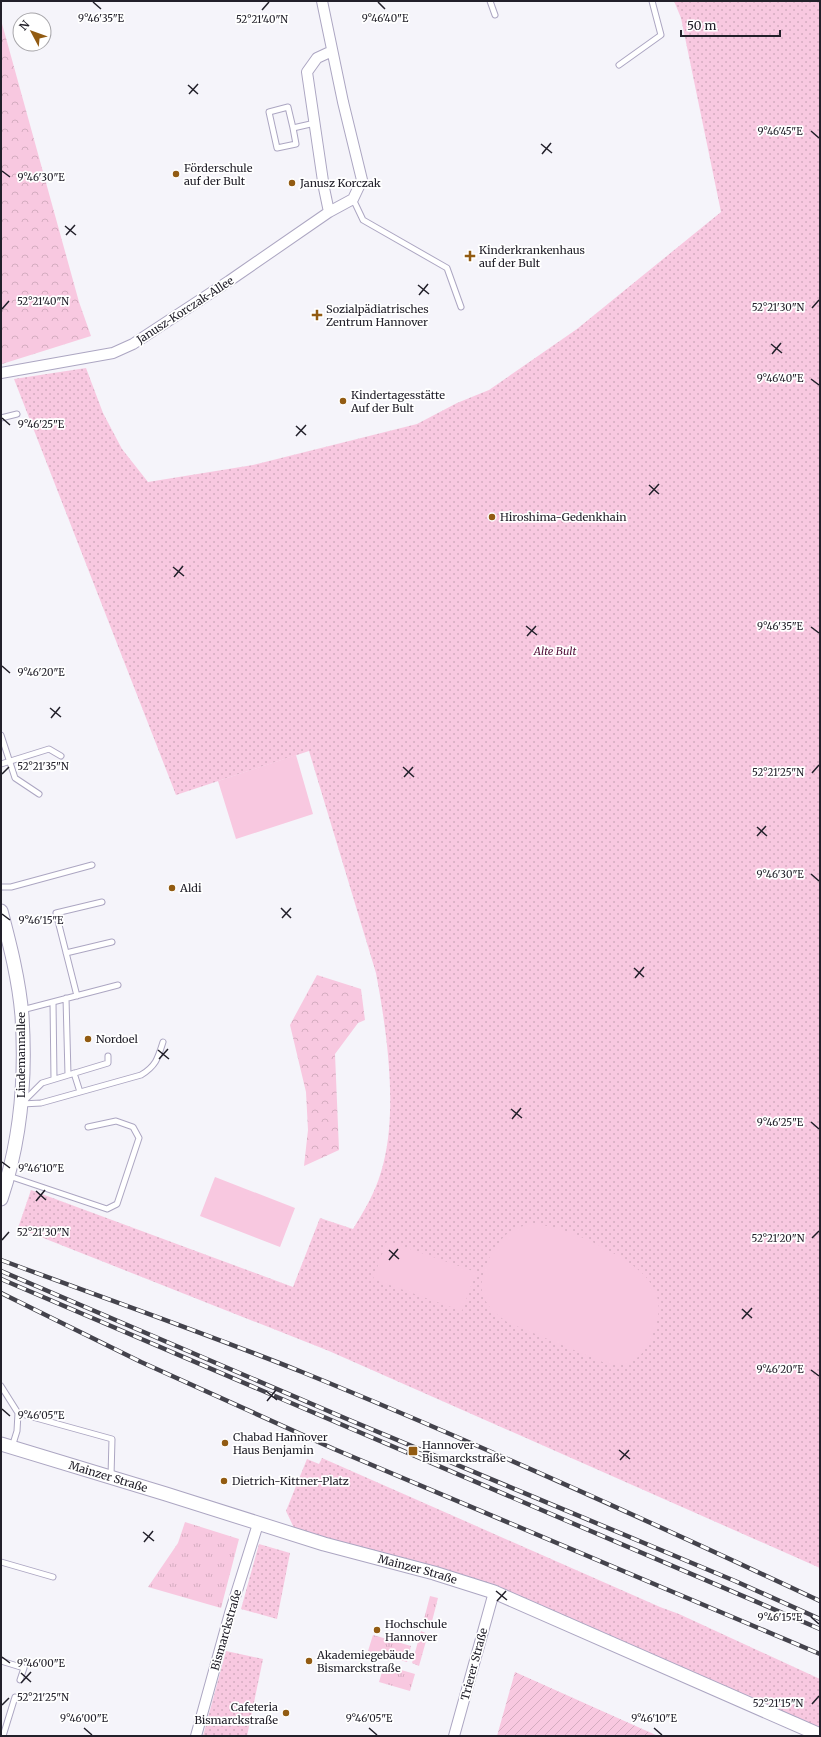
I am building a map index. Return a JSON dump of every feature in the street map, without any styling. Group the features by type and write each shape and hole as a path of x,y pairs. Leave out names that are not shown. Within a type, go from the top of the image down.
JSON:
{"street":[{"path":"322,1 362,180 353,199"},
{"path":"329,212 307,72 317,58 332,51"},
{"name":"Janusz-Korczak-Allee","path":"1,373 113,353 133,344 222,286 329,212 353,199"},
{"name":"Lindemannallee","path":"1,911 16,972 21,1010 23,1064 21,1104 12,1163 1,1199"},
{"name":"Mainzer Straße","path":"6,1446 111,1477 258,1524 494,1592 820,1735"},
{"name":"Bismarckstraße","path":"196,1736 230,1613 258,1524"},
{"name":"Trierer Straße","path":"454,1736 494,1592"}],"lane":[{"path":"490,1 495,15"},
{"path":"619,65 661,35 652,1"},
{"path":"288,107 293,128 296,144 278,148 269,112 288,107"},
{"path":"293,128 315,123"},
{"path":"353,199 363,220 447,268 460,307"},
{"path":"1,418 17,414"},
{"path":"1,735 15,778 39,794"},
{"path":"1,764 49,749 61,756"},
{"path":"1,887 10,887 92,865"},
{"path":"77,996 56,913 102,902"},
{"path":"66,954 112,942"},
{"path":"21,1010 118,985"},
{"path":"66,998 68,1075"},
{"path":"53,1002 54,1079"},
{"path":"21,1104 41,1103 141,1075 152,1068 158,1057 163,1042"},
{"path":"21,1104 42,1083 108,1063 108,1056"},
{"path":"74,1073 80,1092"},
{"path":"9,1176 107,1209 117,1204 139,1138 133,1127 116,1121 88,1126"},
{"path":"1,1386 18,1413 17,1431 6,1446"},
{"path":"18,1413 112,1439 111,1477"},
{"path":"1,1562 53,1576"},
{"path":"1,1661 24,1668 20,1680"},
{"path":"3,1736 15,1697"}],"green space":[{"name":"Alte Bult","path":"674,1 820,1 820,1568 329,1351 18,1228 31,1190 293,1287 320,1218 353,1229 369,1202 379,1180 386,1149 390,1099 387,1047 376,973 309,751 176,795 14,379 86,368 103,413 122,449 148,482 253,465 417,424 457,403 489,390 577,329 721,212 681,18"},
{"path":"1,20 79,302 91,336 2,364 1,360"},
{"path":"296,755 313,814 236,839 218,781"},
{"path":"317,975 361,989 365,1020 358,1023 335,1054 339,1150 304,1166 308,1130 306,1092 290,1025"},
{"path":"215,1177 295,1208 280,1247 200,1216"},
{"path":"535,1224 566,1231 602,1247 636,1268 650,1282 657,1297 659,1312 658,1319 649,1343 637,1358 624,1364 605,1363 507,1322 495,1313 488,1305 483,1296 482,1284 485,1268 493,1251 503,1238 514,1229"},
{"path":"387,1241 476,1272 462,1311 373,1279"},
{"path":"322,1458 679,1614 820,1679 820,1734 496,1588 326,1539 294,1528 286,1511 307,1459 319,1464"},
{"path":"185,1522 239,1539 221,1608 148,1587 178,1543"},
{"path":"259,1544 290,1553 277,1619 241,1609"},
{"path":"430,1596 438,1598 430,1629 422,1627"},
{"path":"421,1631 428,1634 419,1666 412,1663"},
{"path":"373,1635 411,1646 407,1662 368,1651"},
{"path":"226,1651 263,1659 247,1736 203,1736"},
{"path":"384,1665 415,1674 410,1691 379,1682"},
{"path":"515,1672 658,1736 497,1736"}],"railway":[{"path":"1,1260 227,1343 433,1426 692,1541 820,1601"},
{"path":"1,1271 347,1419 735,1581 820,1619"},
{"path":"1,1279 820,1629"},
{"path":"1,1293 141,1362 334,1449 820,1654"}],"place":[{"name":"Förderschule auf der Bult","path":"176,174"},
{"name":"Janusz Korczak","path":"292,183"},
{"name":"Kinderkrankenhaus auf der Bult","path":"470,256"},
{"name":"Sozialpädiatrisches Zentrum Hannover","path":"317,315"},
{"name":"Kindertagesstätte Auf der Bult","path":"343,401"},
{"name":"Hiroshima-Gedenkhain","path":"492,517"},
{"name":"Aldi","path":"172,888"},
{"name":"Nordoel","path":"88,1039"},
{"name":"Chabad Hannover Haus Benjamin","path":"225,1443"},
{"name":"Hannover Bismarckstraße","path":"413,1451"},
{"name":"Dietrich-Kittner-Platz","path":"224,1481"},
{"name":"Hochschule Hannover","path":"377,1630"},
{"name":"Akademiegebäude Bismarckstraße","path":"309,1661"},
{"name":"Cafeteria Bismarckstraße","path":"286,1713"}]}
